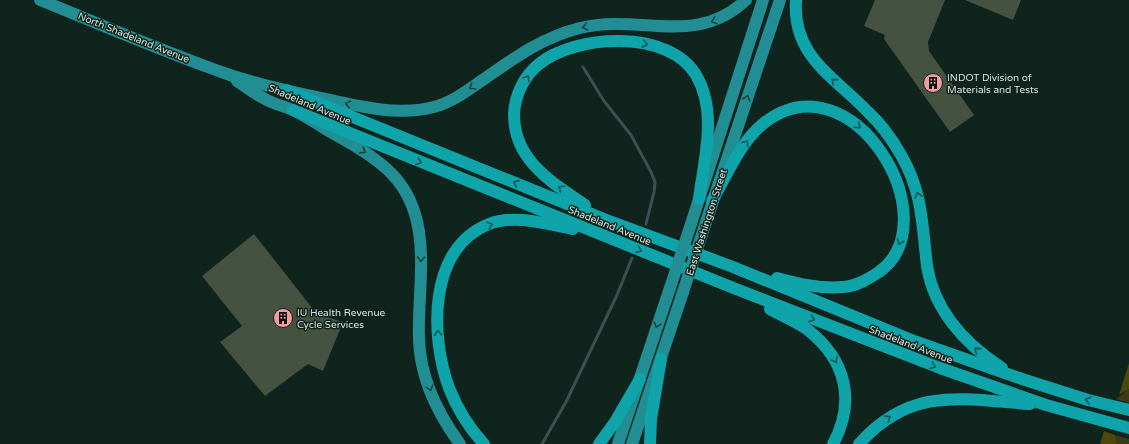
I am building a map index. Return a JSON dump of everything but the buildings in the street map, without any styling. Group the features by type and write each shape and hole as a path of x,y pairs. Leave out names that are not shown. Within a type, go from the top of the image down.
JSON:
{"highway":[{"path":"796,0 796,14 801,35 813,60 826,74 875,118 888,135 906,164 921,205 929,272 937,297 945,313 958,331 980,353 1022,379"},
{"path":"604,219 550,180 532,163 518,141 514,120 515,107 519,92 529,74 547,58 586,44 616,41 648,44 675,54 691,68 704,92 708,111 707,137 699,200"},
{"name":"Shadeland Avenue","path":"286,90 604,219 733,267 914,341 1022,379 1088,400 1129,410"},
{"path":"712,201 743,146 763,123 790,110 809,106 836,112 846,117 861,129 885,160 902,197 904,229 897,250 881,270 857,284 844,287 808,285 733,267"},
{"name":"Shadeland Avenue","path":"293,110 736,289 940,368 1046,405 1129,428"},
{"path":"484,444 457,406 448,384 441,359 437,324 439,301 444,278 452,255 463,241 474,232 490,224 501,222 535,222 602,235"},
{"path":"736,289 805,328 820,341 834,359 843,378 846,397 843,421 833,444"},
{"path":"650,444 651,419 661,359"},
{"path":"599,444 615,422 640,378"},
{"path":"859,444 874,428 892,415 928,402 972,399 1046,405"}],"main road":[{"name":"North Shadeland Avenue","path":"40,0 228,74"},
{"path":"286,90 372,108 394,111 425,109 442,105 462,95 523,52 563,32 592,25 610,24 683,27 701,25 725,16 746,0"},
{"name":"East Washington Street","path":"618,444 699,200 763,0"},
{"name":"East Washington Street","path":"632,444 780,0"},
{"name":"Shadeland Avenue","path":"228,74 286,90"},
{"name":"Shadeland Avenue","path":"228,74 266,100 293,110"},
{"path":"293,110 376,159 395,177 409,200 418,224 421,246 418,325 421,356 433,398 447,425 460,444"}],"shaded area":[{"path":"1129,363 1129,389 1119,395"},
{"path":"1129,389 1129,403 1116,399"},
{"path":"1104,431 1115,435 1117,444 1100,444"},
{"path":"1115,435 1129,439 1129,444 1117,444"}],"waterway":[{"path":"583,67 604,101 631,135 651,172 655,182 646,224"},
{"path":"542,444 566,402 617,295 632,258"}],"place":[{"name":"INDOT Division of Materials and Tests","path":"933,83"},
{"name":"IU Health Revenue Cycle Services","path":"283,318"}]}
